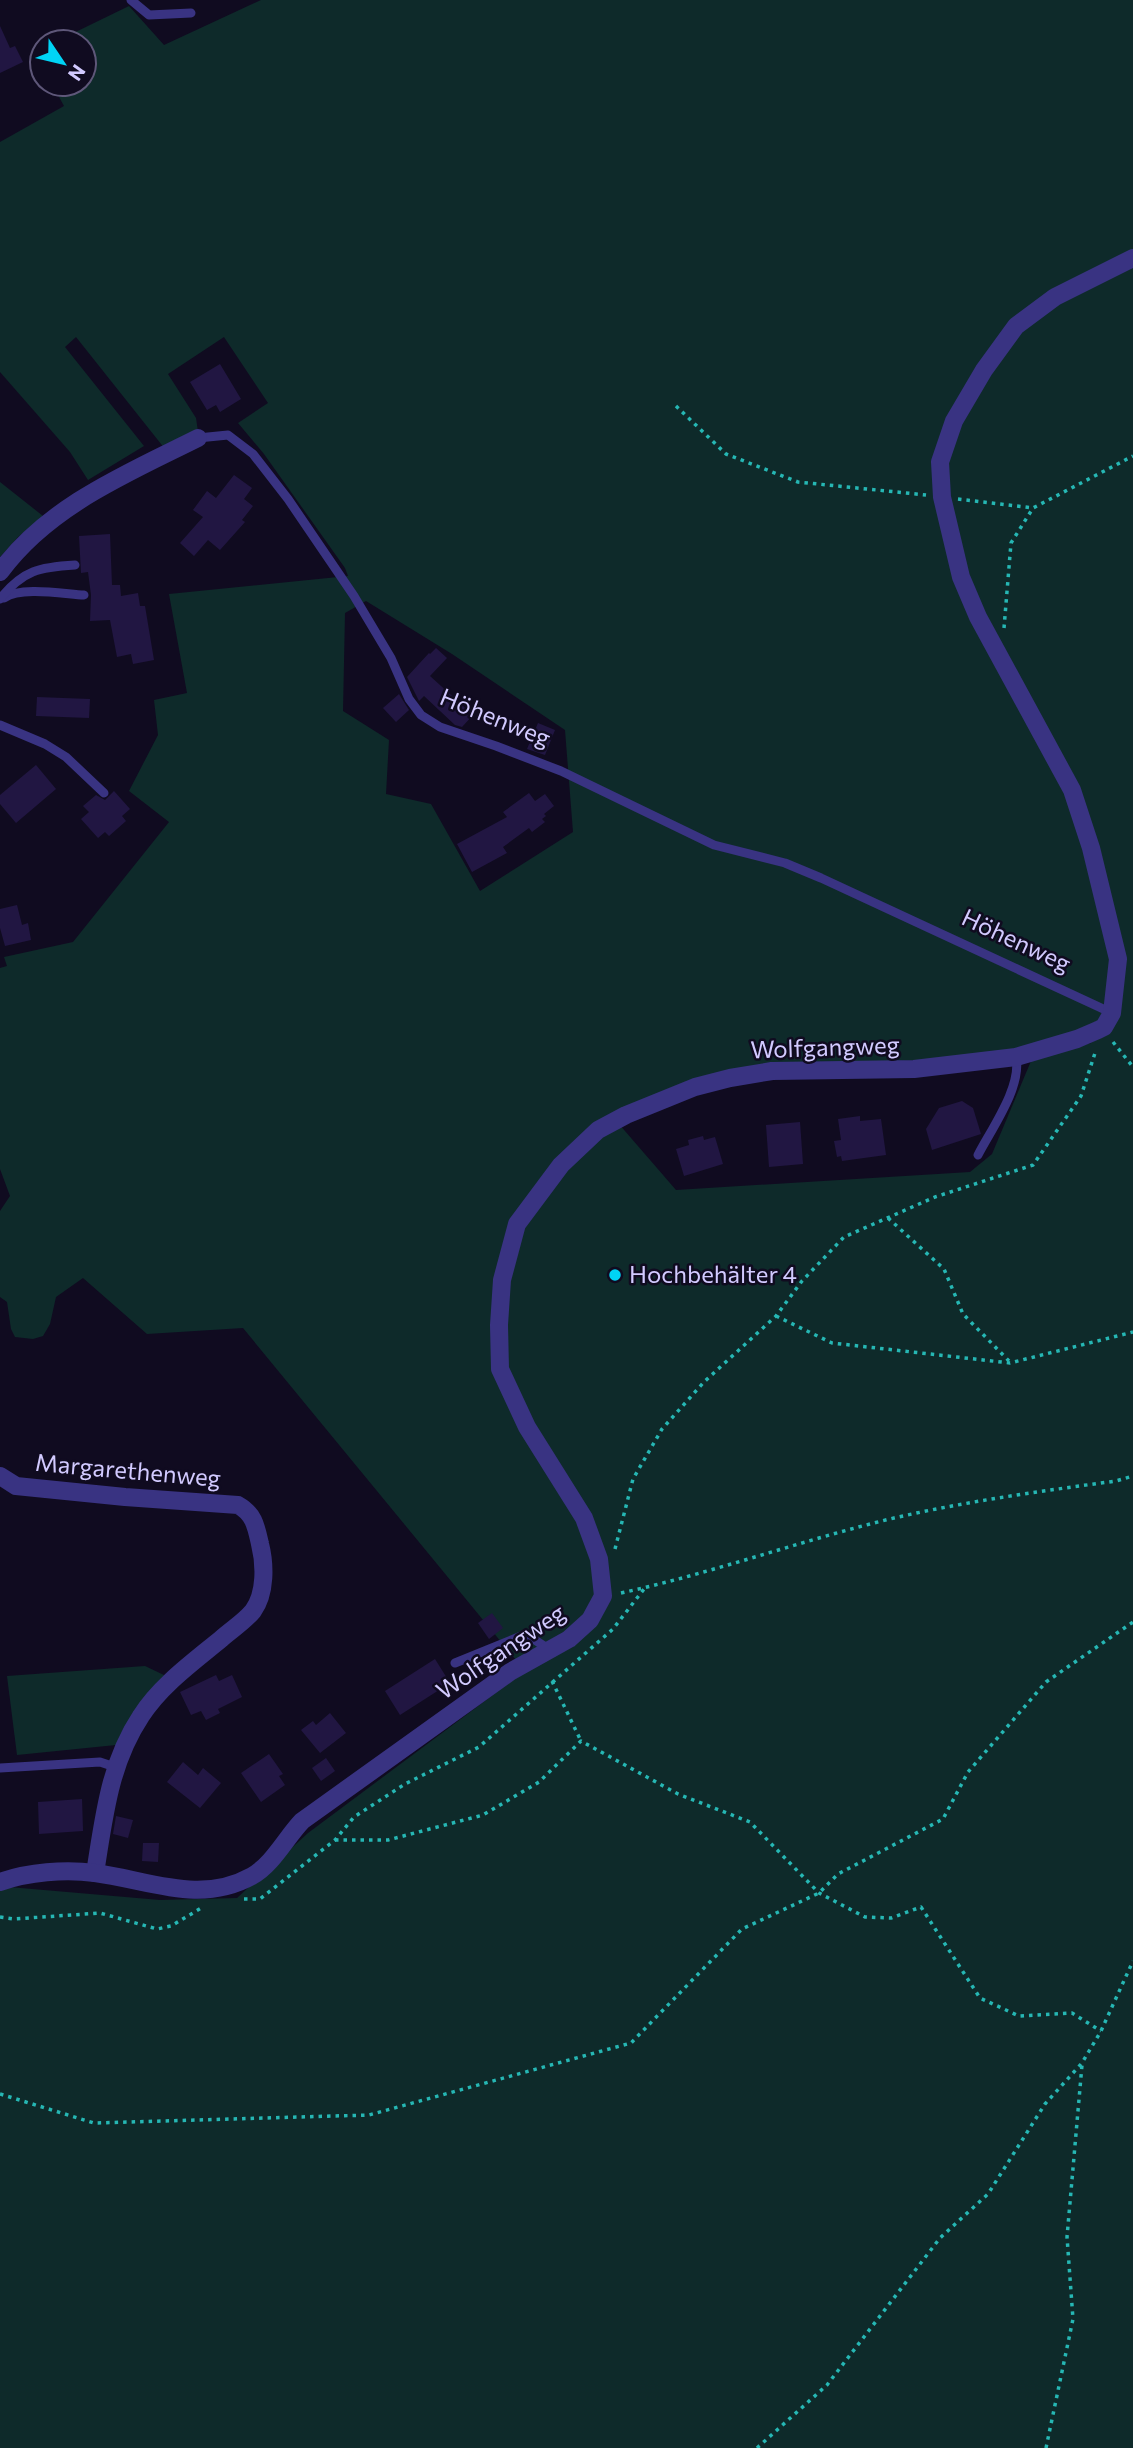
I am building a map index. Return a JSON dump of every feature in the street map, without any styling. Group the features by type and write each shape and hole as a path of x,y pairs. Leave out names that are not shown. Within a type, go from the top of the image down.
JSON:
{"street":[{"path":"1112,1013 1118,959 1091,848 1072,790 978,617 961,577 942,497 940,463 954,421 984,370 1016,326 1055,297 1133,258"},
{"name":"Höhenweg","path":"0,572 24,543 51,520 93,491 198,438"},
{"name":"Wolfgangweg","path":"0,1882 28,1874 95,1873 154,1886 213,1890 254,1875 271,1861 302,1821 510,1672 569,1639 590,1620 603,1597 599,1559 584,1518 527,1427 500,1369 499,1325 502,1280 517,1224 561,1165 598,1130 626,1115 695,1087 730,1078 796,1069 914,1069 1016,1057 1098,1030 1104,1027 1112,1013"},
{"name":"Margarethenweg","path":"0,1476 16,1486 238,1505 252,1515 263,1557 264,1574 254,1609 155,1698 141,1716 115,1768 107,1797 95,1873"}],"lane":[{"path":"131,0 149,15 191,13"},
{"name":"Höhenweg","path":"198,438 228,435 253,454 288,499 354,596 391,658 409,699 421,715 440,727 561,771 714,845 785,863 821,878 1112,1013"},
{"path":"0,599 17,579 30,572 47,566 75,565"},
{"path":"0,599 21,592 84,595"},
{"path":"0,725 45,744 66,757 104,793"},
{"path":"978,1155 1016,1083 1016,1057"},
{"path":"455,1663 526,1634 550,1650"},
{"path":"0,1768 100,1762 115,1768"}],"path":[{"path":"676,406 726,454 798,482 1033,508"},
{"path":"1006,666 1003,638 1011,543 1033,508 1133,456"},
{"path":"1098,1030 1118,1046 1133,1067"},
{"path":"613,1557 633,1479 662,1429 704,1382 776,1316 802,1281 844,1237 935,1197 1033,1165 1081,1096 1096,1051 1098,1030"},
{"path":"888,1218 944,1269 962,1314 1010,1363"},
{"path":"776,1316 832,1343 1010,1363 1133,1332"},
{"path":"603,1597 691,1577 893,1518 986,1499 1116,1481 1133,1476"},
{"path":"0,2094 94,2123 369,2115 631,2043 742,1929 819,1893 838,1874 943,1819 968,1772 1046,1682 1133,1622"},
{"path":"552,1681 581,1741 678,1794 750,1822 819,1893 865,1917 891,1918 921,1907 980,1998 1019,2016 1072,2013 1101,2031"},
{"path":"335,1840 388,1840 483,1815 539,1782 581,1741"},
{"path":"757,2448 827,2385 940,2238 988,2194 1045,2104 1082,2063 1101,2031 1133,1961"},
{"path":"1046,2448 1073,2319 1067,2237 1082,2063"}],"green space":[{"path":"261,0 1133,0 1133,2448 0,2448 0,1877 9,1887 160,1900 237,1898 308,1833 525,1671 243,1328 147,1334 83,1278 56,1297 50,1324 43,1336 33,1339 15,1337 11,1329 7,1302 0,1297 0,1211 10,1196 0,1169 0,968 7,966 4,957 73,942 169,822 129,791 158,735 154,700 187,693 169,594 348,576 264,454 238,423 268,403 224,337 168,374 196,418 198,432 165,449 76,337 65,347 144,446 88,480 70,452 0,372 0,142 64,106 60,98 98,98 98,28 84,28 129,6 164,45","holes":["366,601 452,654 565,730 573,832 480,891 431,804 386,794 389,740 343,711 345,613","1095,1027 1091,1043 1031,1061 992,1154 970,1172 676,1190 612,1116 809,1062 968,1060 1052,1042"]},
{"path":"0,482 43,516 0,557"},
{"path":"145,1666 166,1676 116,1745 17,1755 7,1676"}],"building":[{"path":"0,26 10,48 15,46 23,62 0,73"},
{"path":"220,364 241,399 220,412 216,405 207,410 190,382"},
{"path":"234,475 252,488 244,499 253,506 242,520 245,522 220,550 208,540 194,556 180,543 203,517 193,510 207,491 216,498"},
{"path":"110,534 112,585 120,585 121,596 138,593 140,606 145,606 154,660 133,664 131,654 117,657 110,620 90,621 91,595 88,572 81,573 79,536"},
{"path":"436,648 447,658 430,676 473,715 462,727 455,725 424,696 419,701 407,677"},
{"path":"399,694 409,710 396,722 383,708"},
{"path":"37,697 90,699 89,718 36,716"},
{"path":"538,723 555,730 545,755 527,749"},
{"path":"36,765 56,789 16,823 0,804 0,795"},
{"path":"114,791 130,809 122,816 126,821 109,836 105,832 98,838 81,819 89,812 83,806 96,795 105,800"},
{"path":"529,793 535,801 545,794 554,806 544,814 546,816 542,819 545,822 532,832 529,828 503,847 507,853 472,872 457,844 507,817 503,812"},
{"path":"17,905 22,925 28,923 31,940 5,946 0,928 0,909"},
{"path":"962,1101 973,1108 981,1134 932,1150 926,1129 939,1108"},
{"path":"860,1116 860,1121 881,1119 886,1155 842,1161 841,1156 837,1157 834,1141 841,1140 838,1119"},
{"path":"800,1122 803,1164 769,1167 766,1125"},
{"path":"703,1136 704,1140 715,1137 723,1164 684,1176 676,1149 689,1145 688,1140"},
{"path":"492,1613 503,1628 489,1639 478,1623"},
{"path":"435,1659 450,1683 400,1715 385,1691"},
{"path":"216,1675 219,1681 232,1675 242,1697 218,1709 220,1713 206,1720 201,1711 191,1715 180,1692"},
{"path":"330,1713 346,1733 320,1753 301,1730 313,1721 316,1725"},
{"path":"269,1754 283,1774 279,1776 285,1785 261,1802 241,1773"},
{"path":"326,1758 335,1771 321,1781 312,1768"},
{"path":"183,1762 198,1775 203,1768 221,1783 200,1808 167,1782"},
{"path":"82,1799 83,1831 39,1834 38,1802"},
{"path":"116,1816 133,1820 128,1838 113,1834"},
{"path":"143,1843 159,1843 158,1862 142,1861"}],"place":[{"name":"Hochbehälter 4","path":"615,1275"}]}
